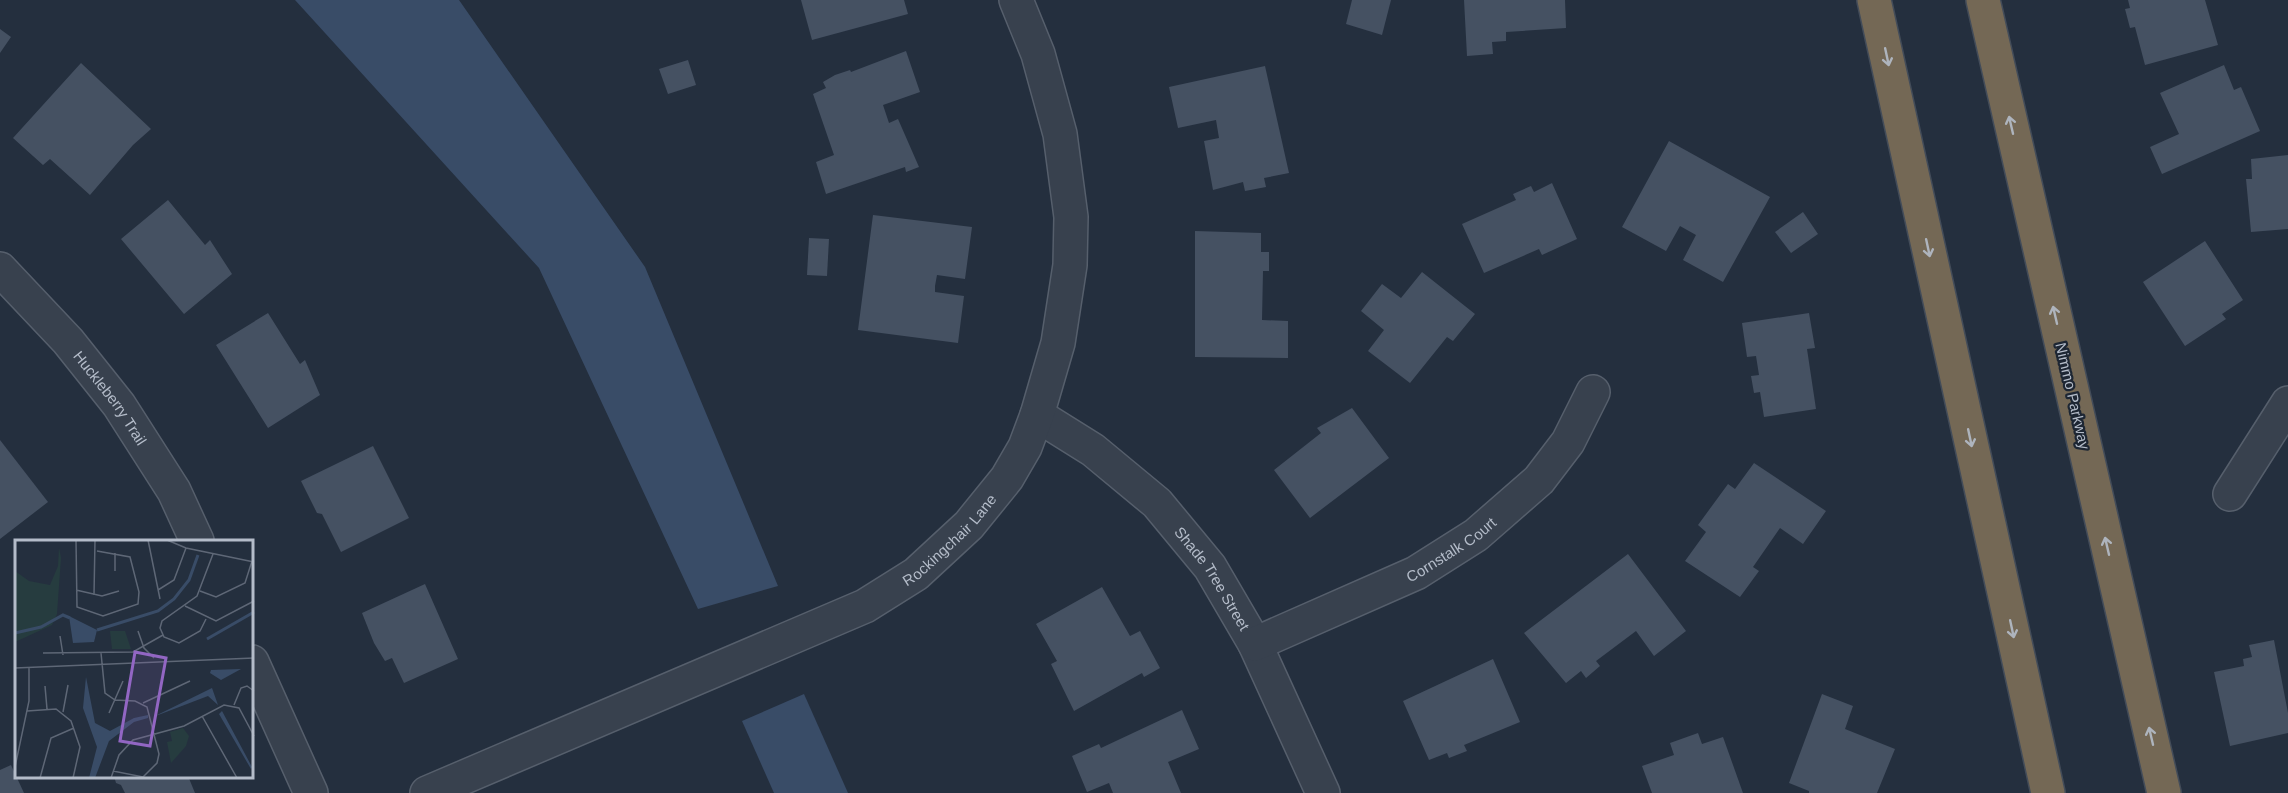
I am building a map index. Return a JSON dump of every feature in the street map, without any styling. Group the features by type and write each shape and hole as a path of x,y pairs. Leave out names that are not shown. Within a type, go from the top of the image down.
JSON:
{"highway":[{"path":"1874,0 2048,793"},
{"name":"Nimmo Parkway","path":"1983,0 2164,793"}],"street":[{"name":"Rockingchair Lane","path":"427,793 874,600 916,574 969,525 1007,478 1025,447 1058,343 1070,265 1071,217 1060,134 1038,54 1016,0"},
{"name":"Huckleberry Trail","path":"0,269 68,341 118,405 174,491 197,540"},
{"name":"Cornstalk Court","path":"1255,644 1416,573 1476,536 1539,480 1568,442 1593,392"},
{"path":"2230,494 2288,403"},
{"name":"Shade Tree Street","path":"1037,415 1093,450 1157,503 1210,567 1255,644 1323,793"},
{"path":"254,666 311,793"}],"water":[{"path":"295,0 459,0 645,267 778,586 698,609 539,268"},
{"path":"804,694 848,793 774,793 742,721"}],"building":[{"path":"801,0 904,0 908,14 812,40"},
{"path":"1352,0 1391,0 1382,35 1346,24"},
{"path":"1464,0 1565,0 1566,28 1506,32 1506,41 1492,42 1493,54 1467,56"},
{"path":"2128,0 2205,0 2218,45 2145,65 2135,27 2130,28 2125,9 2130,8"},
{"path":"0,29 11,37 0,53"},
{"path":"906,51 920,92 883,105 889,123 898,119 919,167 906,172 905,167 826,194 816,162 834,155 813,94 826,88 823,82 835,75 850,70 851,72"},
{"path":"688,60 696,85 668,94 659,69"},
{"path":"81,63 151,129 133,145 90,195 50,159 43,165 13,138"},
{"path":"2224,65 2234,90 2241,87 2260,131 2162,174 2150,147 2179,134 2160,93"},
{"path":"1265,66 1289,173 1264,178 1266,187 1245,191 1243,182 1213,190 1204,141 1219,138 1216,120 1178,128 1169,87"},
{"path":"1669,141 1770,197 1723,282 1683,260 1696,235 1680,226 1666,251 1622,227"},
{"path":"2288,155 2288,229 2251,232 2246,179 2252,179 2251,159"},
{"path":"1552,183 1577,239 1542,255 1539,249 1484,273 1462,224 1516,200 1513,194 1531,186 1534,192"},
{"path":"168,200 205,245 210,240 232,274 184,314 121,239"},
{"path":"1803,212 1818,234 1791,253 1775,232"},
{"path":"873,215 972,227 965,279 937,275 935,286 935,292 964,296 958,343 858,330"},
{"path":"1195,231 1261,233 1261,252 1269,252 1269,271 1263,271 1262,320 1288,321 1288,358 1195,357"},
{"path":"809,238 829,239 827,276 807,275"},
{"path":"2205,241 2243,300 2222,314 2226,319 2185,346 2143,282"},
{"path":"1422,272 1475,314 1453,341 1447,337 1410,383 1368,351 1384,330 1361,311 1382,284 1401,298"},
{"path":"268,313 300,364 305,360 320,395 268,428 216,345"},
{"path":"1809,313 1815,348 1807,349 1816,409 1764,417 1760,392 1754,393 1751,376 1759,375 1756,356 1747,357 1742,323"},
{"path":"1352,408 1389,458 1310,518 1274,470 1321,433 1317,428"},
{"path":"0,440 48,502 0,539"},
{"path":"373,446 409,518 341,552 322,514 317,513 301,481"},
{"path":"1754,463 1826,511 1803,544 1780,528 1753,567 1759,571 1740,597 1685,561 1706,532 1698,525 1728,484 1735,489"},
{"path":"1628,554 1686,631 1654,656 1636,631 1596,661 1600,666 1586,678 1581,671 1566,683 1524,633"},
{"path":"425,584 458,659 404,683 392,658 385,661 374,643 362,613"},
{"path":"1102,587 1130,636 1140,631 1160,668 1144,677 1142,673 1074,711 1051,664 1057,661 1036,624"},
{"path":"2274,640 2288,713 2288,733 2230,746 2214,672 2244,666 2243,659 2252,657 2249,645"},
{"path":"1493,659 1520,722 1464,745 1467,751 1449,758 1447,753 1429,760 1403,701"},
{"path":"1822,694 1853,706 1845,729 1895,749 1877,793 1809,793 1789,783"},
{"path":"1182,710 1199,749 1168,762 1181,793 1113,793 1109,783 1087,792 1072,756 1099,744 1101,748"},
{"path":"1698,733 1702,744 1723,737 1743,793 1652,793 1642,766 1674,755 1670,743"},
{"path":"11,765 15,778 24,793 0,793 0,770"},
{"path":"115,778 189,778 195,793 125,793 121,785 116,783"}]}
